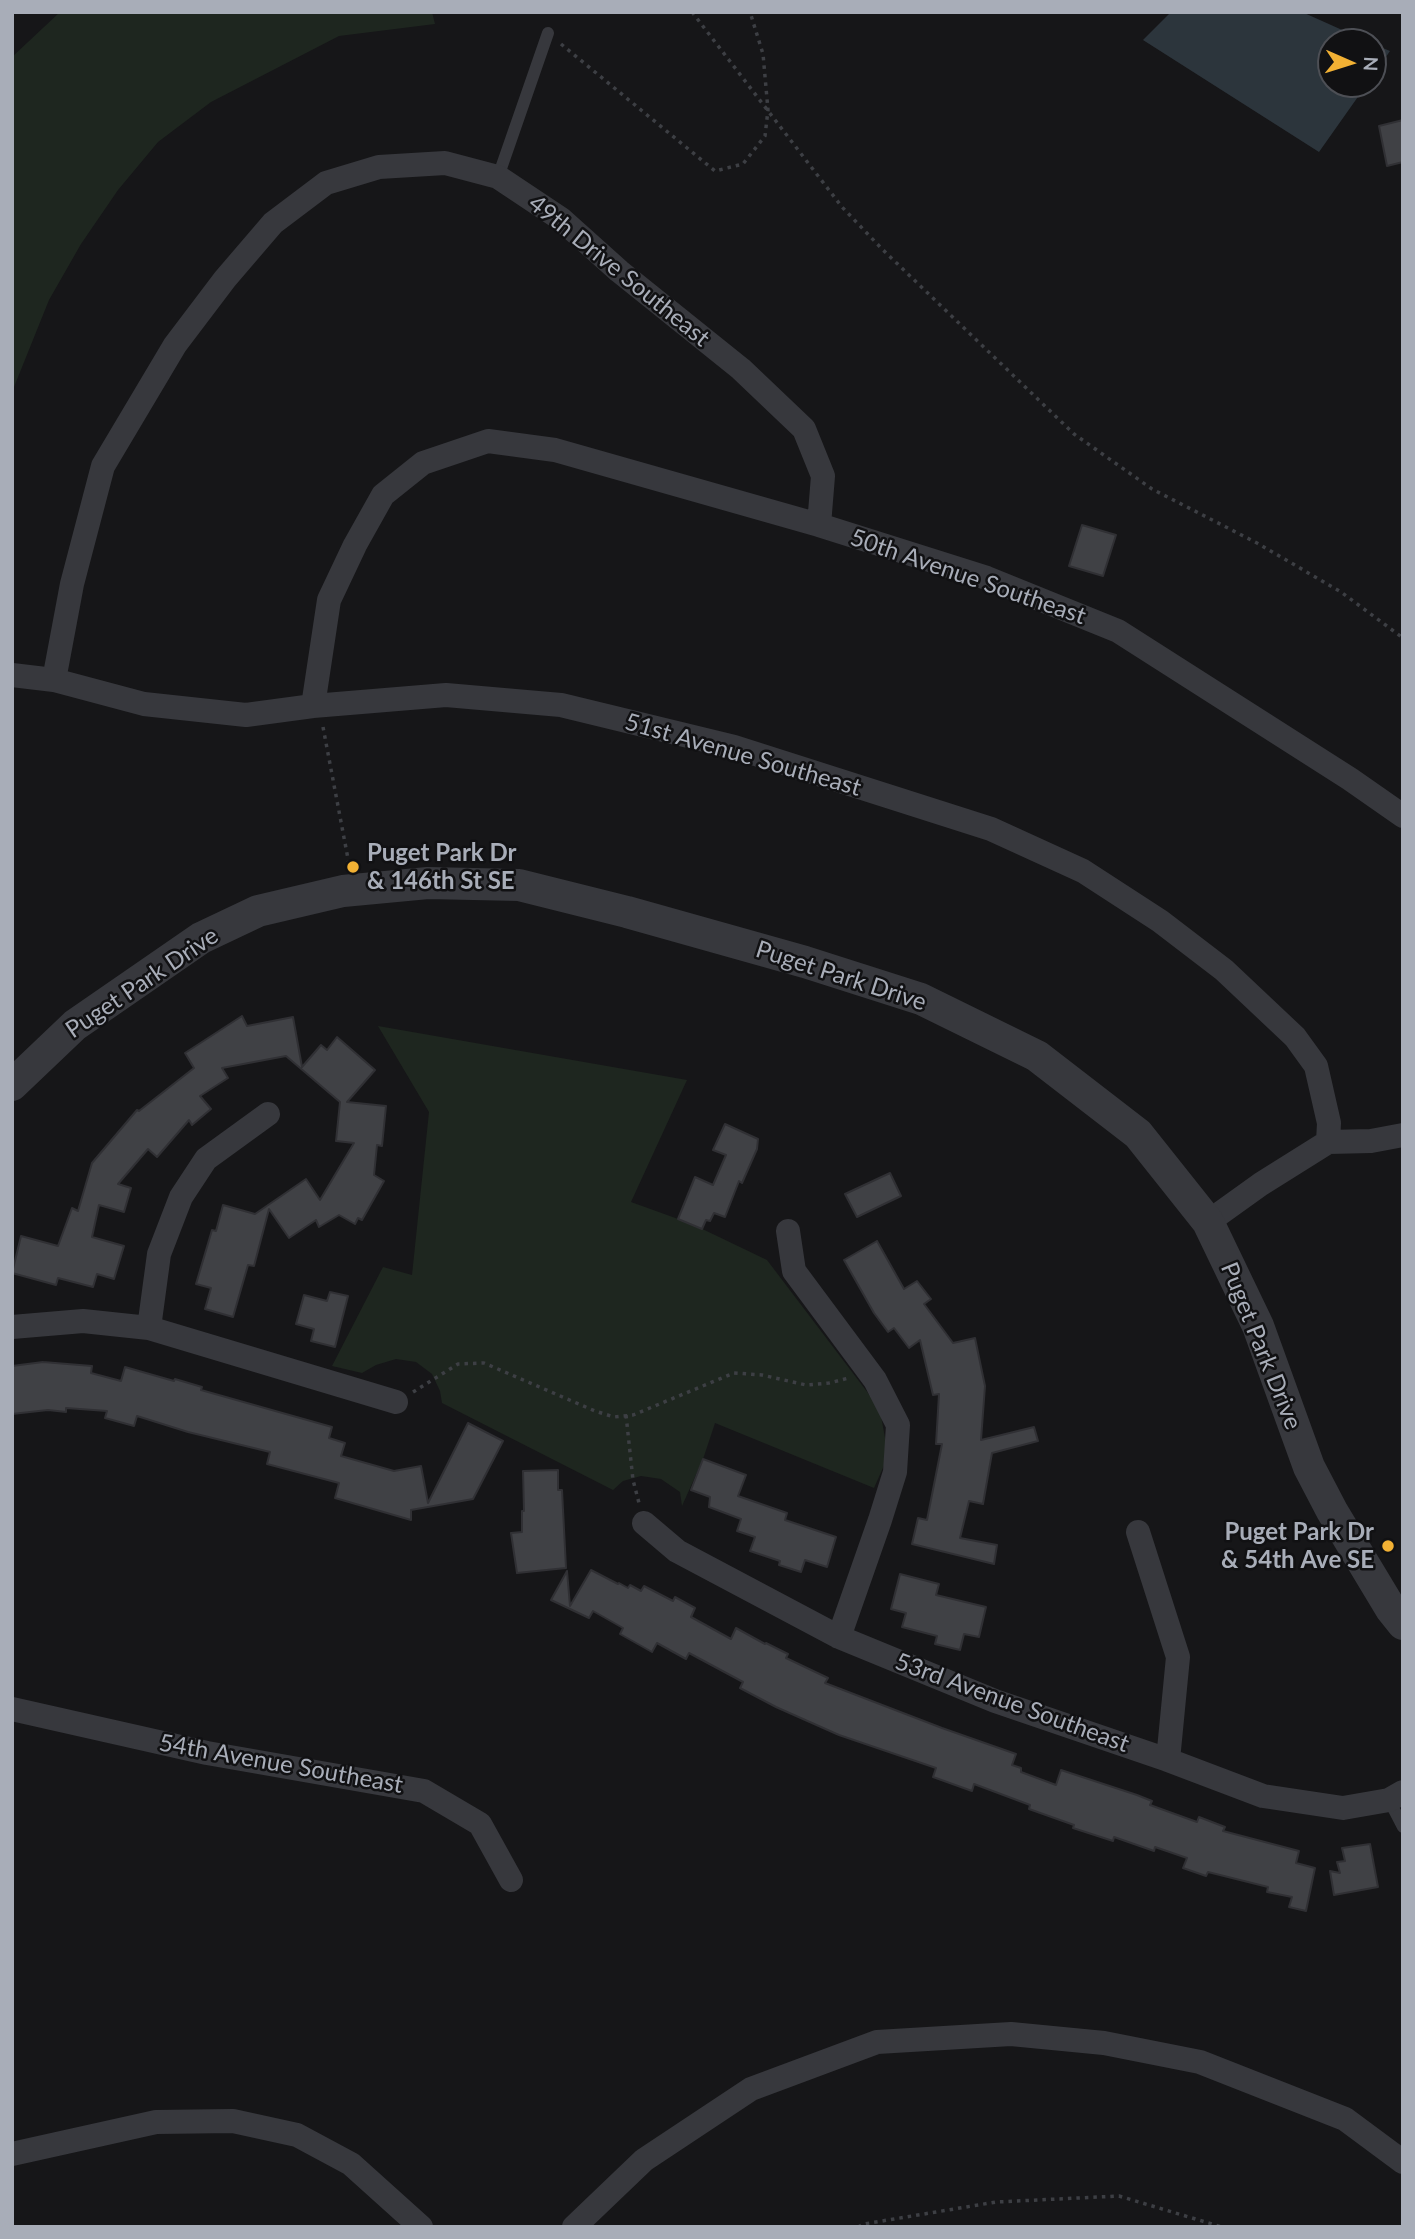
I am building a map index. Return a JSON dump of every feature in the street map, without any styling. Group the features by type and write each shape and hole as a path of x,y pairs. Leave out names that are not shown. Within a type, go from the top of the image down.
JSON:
{"street":[{"name":"49th Drive Southeast","path":"54,680 72,584 103,466 175,345 225,279 273,223 326,183 379,167 445,163 498,177 561,219 619,271 741,369 804,429 823,476 819,525"},
{"name":"50th Avenue Southeast","path":"316,705 328,600 383,495 422,463 488,441 555,450 819,525 987,578 1118,631 1350,779 1403,817"},
{"name":"51st Avenue Southeast","path":"12,675 54,680 144,704 246,715 316,705 446,695 561,705 734,747 991,829 1083,871 1160,920 1224,970 1295,1037 1316,1066 1329,1123 1328,1142"},
{"name":"Puget Park Drive","path":"12,1085 75,1025 201,938 258,911 354,890 428,883 519,885 640,915 805,962 921,999 1037,1056 1138,1134 1208,1222 1258,1326 1310,1467 1332,1511 1391,1609 1403,1624"},
{"path":"149,1328 159,1254 181,1197 206,1159 268,1114"},
{"path":"1208,1222 1261,1184 1328,1142 1371,1141 1403,1135"},
{"path":"788,1231 794,1271 870,1373 898,1425 895,1472 839,1637"},
{"path":"12,1327 83,1321 149,1328 396,1402"},
{"name":"53rd Avenue Southeast","path":"644,1523 677,1551 839,1637 995,1701 1168,1760 1263,1796 1343,1808 1396,1796"},
{"path":"1138,1532 1178,1657 1168,1760"},
{"name":"54th Avenue Southeast","path":"12,1709 207,1753 424,1791 480,1824 511,1880"},
{"path":"574,2227 644,2160 751,2089 877,2042 1011,2034 1104,2043 1200,2062 1345,2119 1403,2162"},
{"path":"12,2154 156,2122 233,2121 297,2135 351,2164 421,2227"}],"lane":[{"path":"498,177 548,33"},
{"path":"1396,1796 1403,1827"}],"path":[{"path":"692,12 850,215 1073,434 1152,489 1257,543 1341,592 1403,638"},
{"path":"548,33 715,171 743,164 765,136 768,110 763,54 750,12"},
{"path":"316,705 354,890"},
{"path":"396,1402 458,1364 484,1363 614,1417 655,1406 734,1373 762,1375 806,1385 829,1383 870,1373"},
{"path":"626,1415 633,1480 644,1523"},
{"path":"859,2227 996,2202 1119,2196 1222,2227"}],"shaded area":[{"path":"60,12 432,12 435,24 339,36 211,102 158,142 118,190 81,244 49,300 12,392 12,57"},
{"path":"1171,12 1302,12 1338,28 1317,28 1317,98 1357,98 1319,152 1143,40"},
{"path":"378,1026 687,1080 631,1202 692,1224 767,1260 871,1397 881,1416 886,1461 874,1488 715,1423 703,1459 682,1506 680,1492 661,1479 641,1476 623,1481 613,1490 442,1403 432,1374 416,1362 396,1359 362,1373 332,1366 383,1267 412,1275 429,1112"}],"building":[{"path":"1403,120 1403,162 1387,166 1379,126"},
{"path":"1082,525 1116,535 1103,576 1069,566"},
{"path":"242,1016 247,1026 293,1017 302,1067 321,1045 327,1050 337,1037 375,1070 347,1102 386,1106 382,1146 377,1145 374,1175 384,1181 362,1220 358,1218 355,1224 339,1215 319,1227 316,1220 289,1238 269,1209 254,1266 248,1265 233,1317 205,1309 211,1288 196,1284 212,1230 216,1231 223,1205 255,1214 306,1179 320,1200 354,1143 336,1141 340,1102 286,1056 222,1068 228,1078 200,1096 211,1109 192,1125 189,1120 157,1157 148,1149 118,1184 131,1188 124,1212 99,1205 92,1237 124,1246 114,1279 97,1274 93,1287 58,1278 56,1285 12,1273 21,1236 58,1246 72,1208 78,1211 92,1163 137,1110 194,1068 185,1053"},
{"path":"725,1124 758,1139 757,1149 742,1183 739,1181 725,1217 714,1213 710,1221 706,1220 702,1229 678,1219 695,1177 713,1185 726,1155 713,1150"},
{"path":"890,1173 901,1196 857,1217 845,1194"},
{"path":"877,1241 904,1289 917,1281 931,1299 924,1304 953,1343 975,1338 985,1386 981,1440 1034,1427 1038,1441 992,1453 983,1504 969,1501 960,1538 997,1545 994,1564 912,1544 918,1518 927,1520 942,1444 936,1444 939,1394 933,1395 920,1340 909,1348 894,1328 888,1332 844,1260"},
{"path":"330,1292 348,1296 335,1347 311,1341 314,1329 296,1324 304,1295 327,1301"},
{"path":"43,1362 92,1366 91,1373 121,1381 125,1367 174,1381 175,1379 202,1387 201,1390 332,1427 329,1438 345,1443 341,1456 394,1471 421,1466 428,1503 468,1423 503,1441 473,1499 411,1510 411,1520 335,1498 339,1483 267,1464 270,1452 188,1432 137,1416 134,1426 105,1418 107,1411 66,1408 66,1412 48,1410 12,1414 12,1366"},
{"path":"703,1459 746,1475 738,1496 787,1513 785,1520 836,1537 827,1567 805,1560 801,1572 779,1565 780,1561 750,1551 755,1537 737,1531 741,1519 709,1507 710,1497 691,1490"},
{"path":"558,1470 558,1490 562,1490 566,1568 517,1573 511,1533 522,1532 523,1471"},
{"path":"591,1570 628,1588 630,1585 641,1591 644,1586 673,1601 675,1597 695,1608 691,1617 731,1639 736,1628 788,1654 786,1658 828,1678 825,1683 1016,1754 1012,1765 1021,1768 1021,1772 1056,1785 1061,1770 1137,1795 1152,1801 1150,1805 1197,1822 1199,1817 1225,1827 1223,1831 1299,1851 1296,1863 1315,1868 1306,1911 1289,1907 1292,1897 1267,1892 1268,1887 1208,1872 1206,1876 1183,1868 1187,1858 1155,1847 1154,1851 1114,1837 1113,1841 1073,1828 1074,1825 1029,1809 1030,1805 974,1784 972,1791 933,1777 936,1768 839,1735 776,1707 740,1688 743,1682 689,1653 686,1659 657,1643 652,1652 620,1634 623,1628 593,1611 589,1618 551,1600 567,1571 570,1606"},
{"path":"900,1574 939,1584 936,1595 986,1607 979,1637 964,1634 960,1650 935,1644 937,1636 902,1627 906,1613 891,1609"},
{"path":"1370,1844 1378,1887 1334,1895 1330,1871 1340,1873 1337,1862 1345,1861 1342,1848"}],"place":[{"name":"Puget Park Dr & 146th St SE","path":"353,867"},
{"name":"Puget Park Dr & 54th Ave SE","path":"1388,1546"}]}
